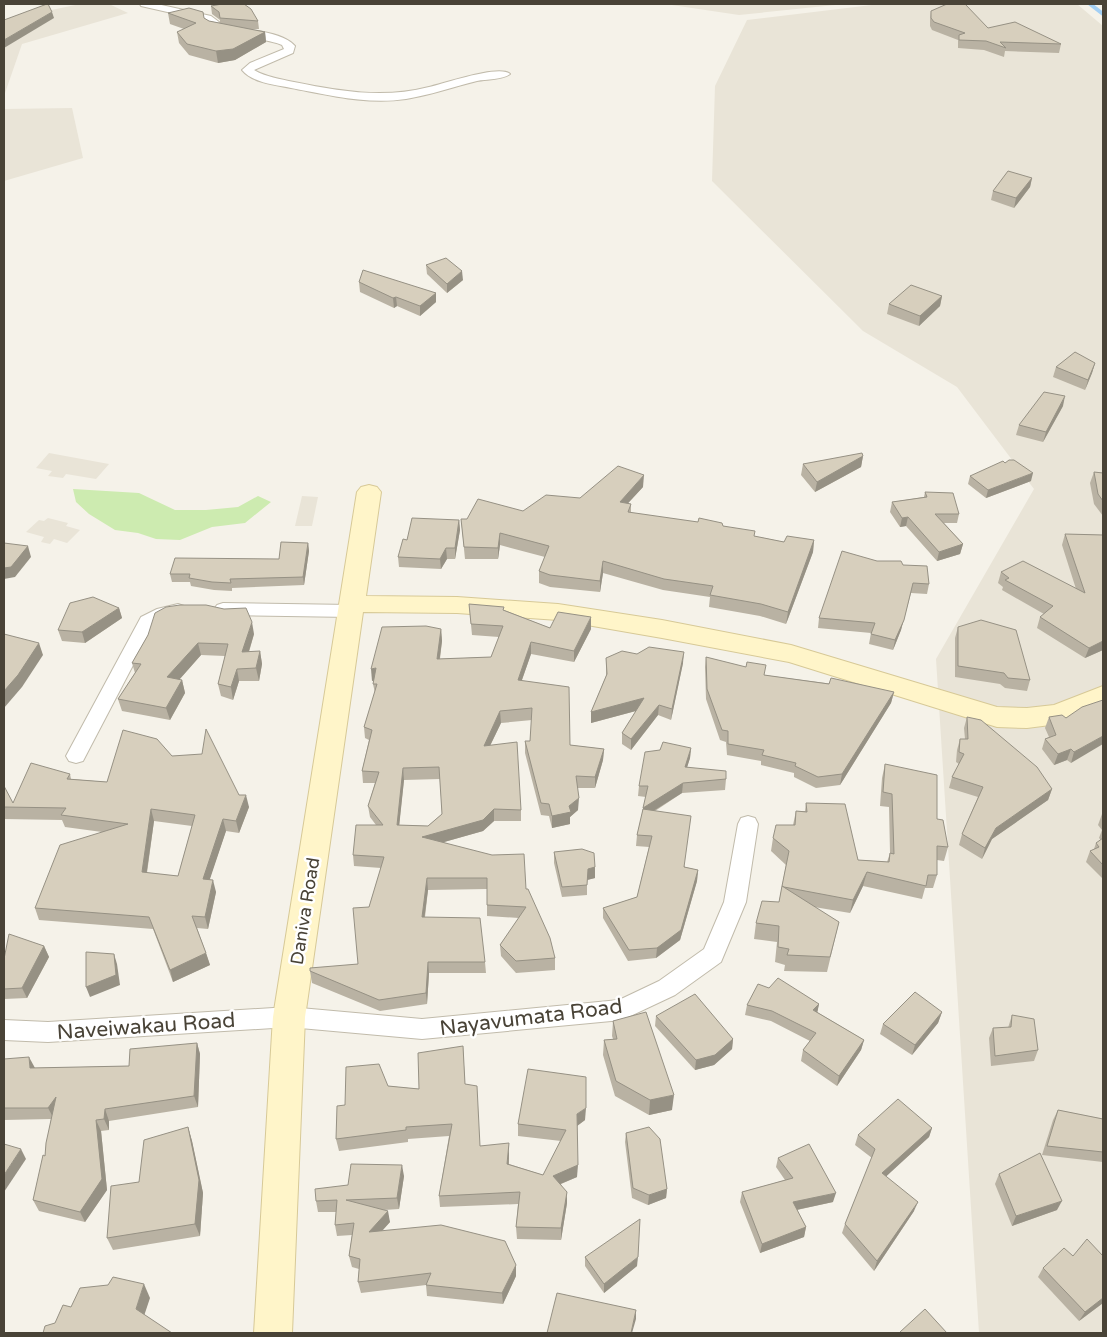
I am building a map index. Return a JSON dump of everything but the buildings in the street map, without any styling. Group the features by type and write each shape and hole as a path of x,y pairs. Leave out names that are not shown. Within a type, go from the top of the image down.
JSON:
{"main road":[{"name":"Daniva Road","path":"273,1333 289,1017 369,492"},
{"path":"351,607 457,605 558,612 662,629 791,654 997,717 1027,718 1058,714 1103,695"}],"street":[{"path":"145,4 211,19 214,22 212,27 215,30 235,31 283,41 290,46 289,50 276,58 250,66 247,70 267,79 313,90 366,97 404,96 478,77 504,74"},
{"path":"76,756 147,621 163,613 198,609 351,607"},
{"name":"Nayavumata Road","path":"289,1017 422,1029 622,1010 667,988 713,955 735,902 748,824"},
{"name":"Naveiwakau Road","path":"4,1030 48,1032 289,1017"}],"shaded area":[{"path":"80,4 109,4 128,13 22,44 4,96 4,24 18,17"},
{"path":"665,4 845,4 739,15"},
{"path":"880,4 1077,4 1103,26 1103,1333 979,1333 936,659 1034,489 957,387 863,331 712,181 715,86 747,20"},
{"path":"72,108 83,158 4,181 4,109"},
{"path":"49,453 109,464 96,479 66,474 63,478 48,476 52,471 36,468"},
{"path":"302,496 318,497 312,526 295,526"},
{"path":"48,518 68,523 66,526 80,530 67,543 54,539 50,544 41,542 44,537 26,532 39,520 44,521"}],"green space":[{"path":"73,489 139,493 175,510 238,507 258,496 271,502 245,523 212,527 180,540 156,539 138,533 115,530 89,514 76,502"}],"waterway":[{"path":"1090,4 1103,14"}]}
